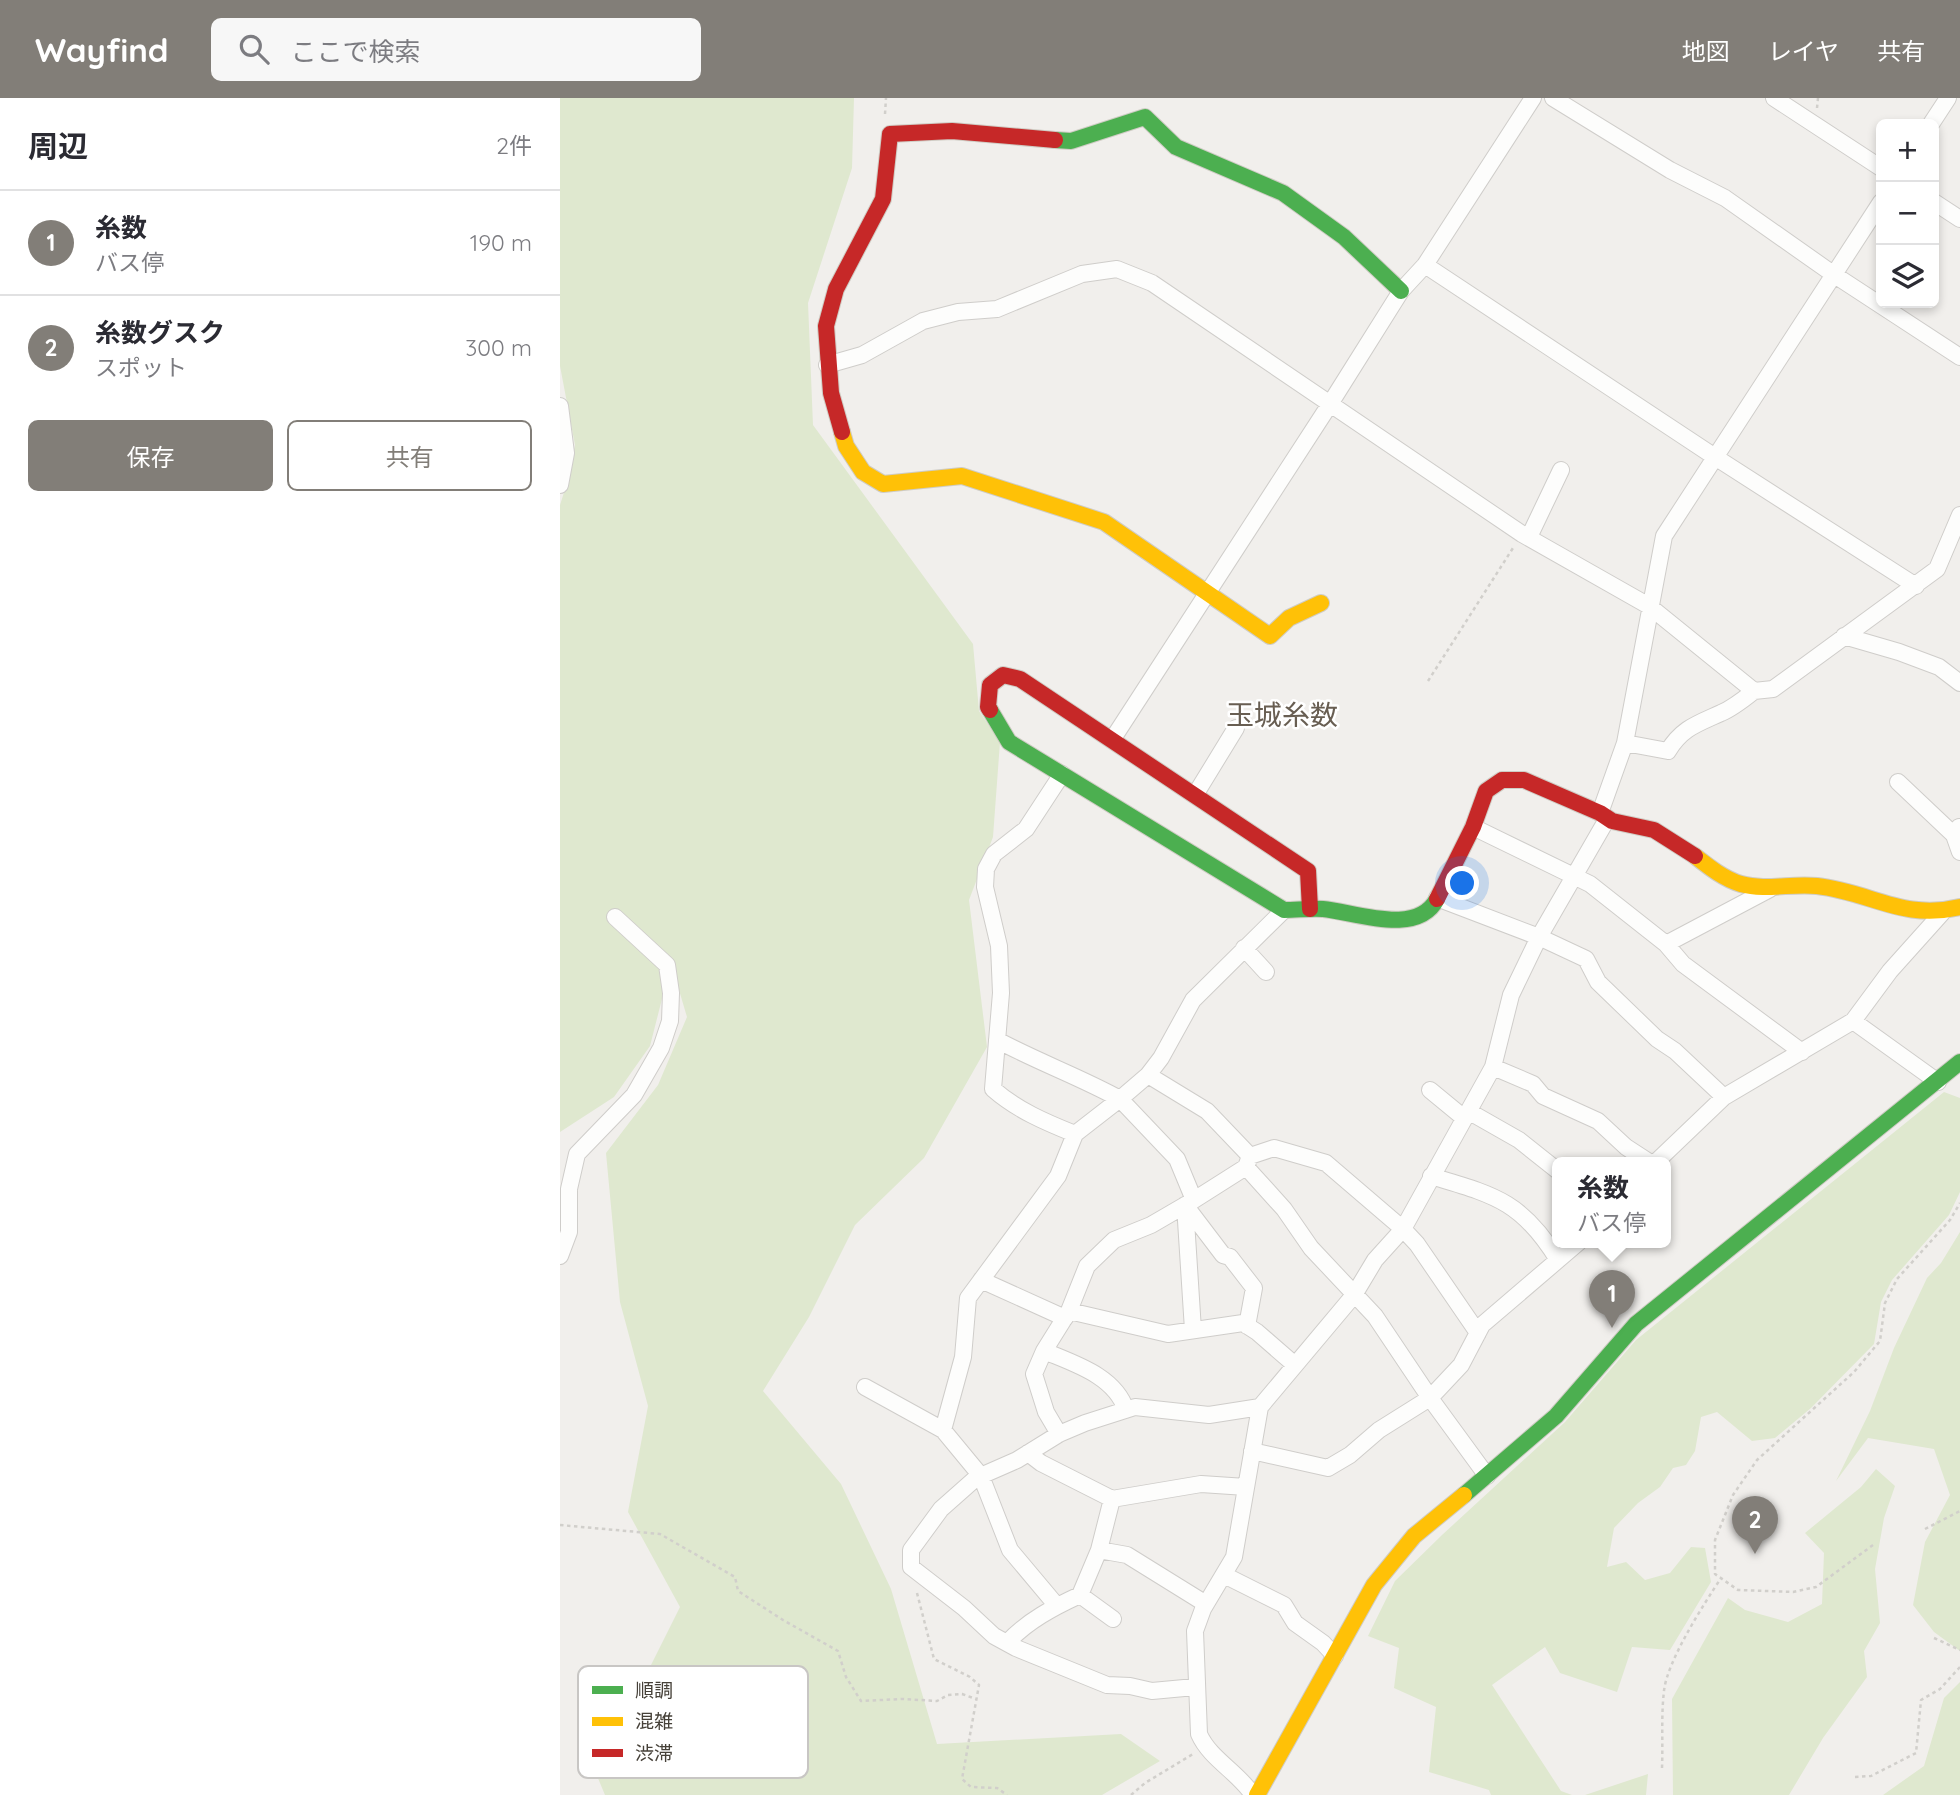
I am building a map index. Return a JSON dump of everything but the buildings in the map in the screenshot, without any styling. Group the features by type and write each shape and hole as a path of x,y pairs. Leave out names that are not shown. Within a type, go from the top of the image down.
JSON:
{"street":[{"path":"1112,740 1401,291 1425,265 1533,98"},
{"path":"1553,98 1670,170 1725,198 1833,274 1960,357"},
{"path":"1774,98 1876,165"},
{"path":"1934,119 1948,98"},
{"path":"1321,603 1289,618 1270,636 1104,522 962,476 883,484 863,472 846,446 831,393 825,327 836,289 883,199 890,134 952,131 1072,141 1145,117 1176,147 1283,193 1343,237 1401,291"},
{"path":"1939,205 1960,219"},
{"path":"1876,210 1664,536 1625,743 1603,817 1575,876 1539,937 1511,995 1493,1067 1403,1229 1375,1260 1354,1294 1260,1408 1234,1557 1206,1604 1195,1631 1195,1687 1199,1734 1204,1747 1255,1795 1374,1585 1414,1536 1556,1416 1636,1324 1960,1062"},
{"path":"1425,265 1916,586"},
{"path":"828,365 862,355 923,321 958,312 997,309 1082,274 1117,269 1152,283 1525,536 1649,606 1754,691"},
{"path":"560,406 566,453 560,485"},
{"path":"1525,536 1561,470"},
{"path":"1625,743 1668,751 1676,737 1699,721 1724,712 1754,691 1773,689 1937,569 1960,515"},
{"path":"1844,636 1940,667 1960,683"},
{"path":"1310,909 1308,871 1020,679 1003,675 990,685 988,707 1009,742 1284,910 1322,909 1381,920 1414,918 1434,904 1473,827 1486,791 1502,780 1524,780 1603,817 1652,828 1680,844 1729,880 1750,887 1825,886 1893,908 1942,913 1960,907"},
{"path":"1195,795 1236,728"},
{"path":"1062,774 1026,829 995,854 986,869 985,887 999,946 1001,993 993,1089 1008,1102 1075,1134"},
{"path":"1898,782 1957,830 1960,852"},
{"path":"1473,827 1590,884 1666,944 1683,964 1802,1052"},
{"path":"1666,944 1772,888"},
{"path":"1437,898 1539,937 1586,959 1598,982 1724,1097"},
{"path":"943,1430 963,1357 968,1298 1059,1176 1075,1134 1149,1075 1193,1000 1284,910"},
{"path":"1661,1157 1724,1097 1853,1021 1890,971 1942,913"},
{"path":"560,1256 569,1232 569,1189 577,1154 634,1095 661,1048 670,1021 671,993 667,965 615,917"},
{"path":"1244,948 1266,972"},
{"path":"1853,1021 1938,1082"},
{"path":"997,1040 1033,1059 1077,1076 1120,1099 1177,1159 1190,1202 1223,1255 1230,1257 1254,1288 1247,1326"},
{"path":"1493,1067 1533,1084 1544,1096 1598,1121 1626,1147 1641,1157"},
{"path":"1149,1075 1207,1111 1311,1248 1375,1316 1487,1476"},
{"path":"1430,1090 1466,1114 1519,1140 1552,1166"},
{"path":"1059,1434 1046,1412 1034,1374 1044,1351 1067,1314 1087,1266 1114,1240 1151,1225 1274,1148 1326,1163 1403,1229 1433,1264 1478,1333"},
{"path":"1431,1176 1511,1204 1543,1235 1558,1260"},
{"path":"1190,1202 1193,1330"},
{"path":"1252,1451 1328,1468 1350,1455 1379,1430 1430,1398 1461,1365 1482,1325 1572,1248"},
{"path":"981,1280 1067,1314 1168,1334 1242,1323 1258,1332 1295,1365"},
{"path":"1044,1351 1091,1371 1122,1396 1126,1410"},
{"path":"865,1387 943,1430 981,1476 1010,1550 1056,1606"},
{"path":"1195,1687 1152,1691 1107,1685 1007,1643 994,1636 964,1608 911,1567 911,1550 941,1509 981,1476 1085,1423 1135,1407 1209,1415 1260,1408"},
{"path":"1028,1453 1041,1463 1112,1499 1201,1484 1246,1487"},
{"path":"1007,1643 1020,1629 1056,1606 1080,1595 1099,1550 1112,1499"},
{"path":"1099,1550 1127,1555 1206,1604"},
{"path":"1224,1575 1284,1605 1295,1623 1323,1643 1335,1656"},
{"path":"1080,1595 1113,1619"}],"path":[{"path":"1428,681 1525,536"},
{"path":"1873,1545 1816,1587 1804,1590 1738,1590 1715,1574 1715,1540 1733,1495 1757,1460 1854,1372 1880,1341 1885,1303 1897,1279 1950,1220 1960,1203"},
{"path":"1925,1528 1960,1511"},
{"path":"560,1525 660,1534 735,1577 738,1591 838,1651 846,1677 861,1700 937,1701 948,1695 962,1694 976,1699"},
{"path":"1662,1768 1664,1688 1699,1611 1721,1578"},
{"path":"916,1592 934,1659 971,1677 979,1685 962,1779 971,1787 997,1788 1007,1795"},
{"path":"1934,1638 1960,1650"},
{"path":"1855,1777 1871,1776 1916,1752 1921,1700 1940,1689 1960,1667"},
{"path":"1131,1795 1145,1783 1204,1747"}],"green space":[{"path":"560,98 854,98 852,168 808,303 813,425 973,644 979,711 1000,742 993,837 969,900 987,1047 924,1158 855,1225 809,1317 763,1391 841,1484 891,1589 937,1744 1121,1734 1160,1761 1102,1795 605,1795 598,1778 808,1778 808,1666 650,1666 680,1607 628,1512 648,1406 620,1302 606,1153 658,1085 687,1017 671,963 662,969 664,991 650,1046 614,1097 560,1132 560,505 575,445 560,366"},
{"path":"1944,1092 1960,1098 1960,1192 1949,1215 1892,1280 1881,1302 1874,1344 1811,1408 1775,1438 1752,1441 1717,1412 1701,1417 1695,1451 1686,1465 1673,1468 1660,1487 1638,1503 1614,1528 1607,1567 1626,1562 1645,1580 1670,1573 1691,1547 1705,1548 1711,1582 1670,1650 1632,1647 1617,1692 1560,1673 1545,1647 1492,1685 1561,1791 1572,1795 1491,1795 1489,1790 1429,1772 1436,1707 1394,1688 1399,1648 1368,1636 1395,1581 1565,1422 1636,1340"},
{"path":"1960,1232 1960,1651 1934,1632 1913,1605 1925,1542 1950,1495 1934,1449 1868,1438 1836,1481 1870,1411 1894,1348 1927,1278 1941,1263"},
{"path":"1876,1469 1895,1486 1884,1518 1875,1569 1880,1623 1864,1651 1867,1677 1823,1738 1789,1795 1673,1795 1672,1699 1728,1598 1745,1610 1788,1622 1822,1604 1824,1553 1805,1533 1861,1487"},
{"path":"1960,1682 1960,1795 1883,1795 1924,1766 1944,1698"},
{"path":"1648,1774 1646,1795 1585,1795"}],"traffic: fast":[{"path":"1055,140 1071,141 1145,117 1176,147 1283,193 1344,237 1401,291"},
{"path":"990,710 1009,742 1284,910 1323,909 1401,920 1428,910 1437,899"},
{"path":"1464,1495 1556,1416 1636,1324 1960,1062"}],"traffic: slow":[{"path":"842,432 846,446 863,472 883,484 962,476 1104,522 1270,636 1289,618 1321,603"},
{"path":"1695,856 1729,879 1750,886 1817,886 1921,910 1960,907"},
{"path":"1257,1795 1374,1585 1414,1536 1464,1495"}],"traffic: jam":[{"path":"842,432 831,393 826,326 836,289 883,199 890,134 952,131 1055,140"},
{"path":"990,710 990,685 1003,675 1020,679 1308,871 1310,909"},
{"path":"1437,899 1473,827 1486,791 1502,780 1524,780 1600,813 1612,821 1654,830 1695,856"}],"place":[{"name":"糸数","path":"1612,1328"},
{"name":"糸数グスク","path":"1755,1554"}],"district":[{"name":"玉城糸数","path":"1282,714"}]}
